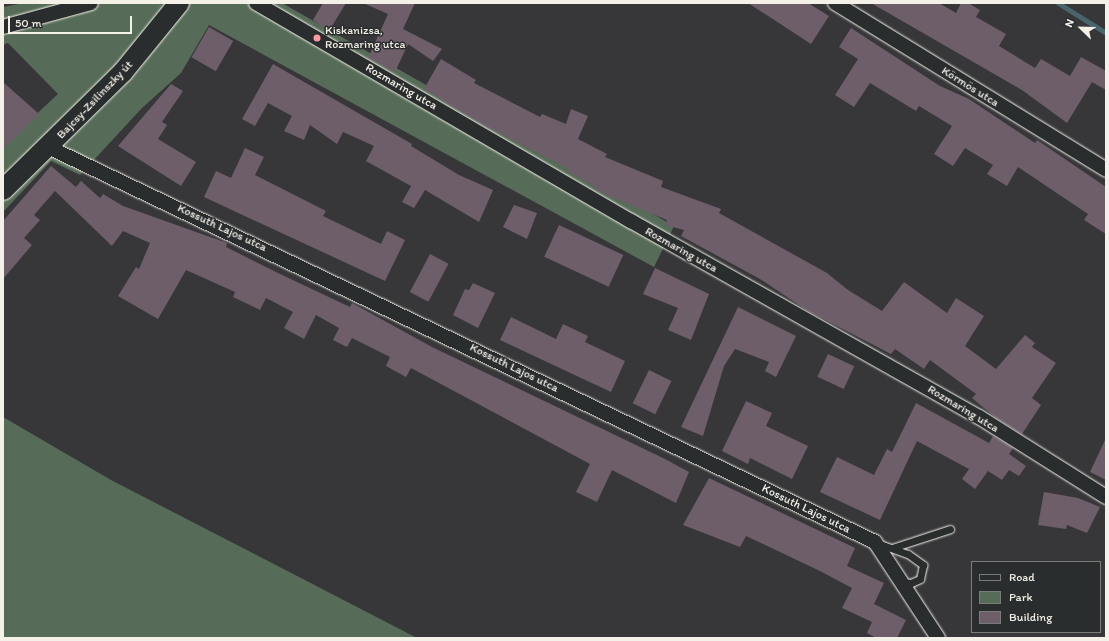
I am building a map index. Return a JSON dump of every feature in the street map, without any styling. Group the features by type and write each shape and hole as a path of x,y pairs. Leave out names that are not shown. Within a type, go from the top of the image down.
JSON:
{"main road":[{"name":"Bajcsy-Zsilinszky út","path":"3,190 123,72 179,3"}],"street":[{"path":"3,27 91,3"},
{"name":"Rozmaring utca","path":"256,3 630,221 979,417 1106,497"},
{"name":"Körmös utca","path":"835,3 1106,170"},
{"name":"Kossuth Lajos utca","path":"48,147 875,542"},
{"path":"875,542 938,638"}],"lane":[{"path":"892,548 950,529"},
{"path":"875,542 918,559 924,569 924,574 915,583 900,582"}],"green space":[{"path":"24,3 282,3 674,226 654,267 209,25 181,73 142,108 80,175 51,161 3,212 3,145 58,94 8,43 3,45 3,7"},
{"path":"3,417 111,480 417,638 3,638"}],"building":[{"path":"323,3 346,3 329,31 313,20"},
{"path":"363,3 415,3 403,29 442,49 433,61 408,44 395,72 368,58 388,14"},
{"path":"748,3 808,3 829,16 811,44"},
{"path":"871,3 939,3 956,13 961,3 968,3 980,10 976,17 1006,34 999,46 1035,68 1041,59 1070,76 1081,57 1106,71 1106,90 1092,82 1067,123 1022,90"},
{"path":"209,27 233,41 216,71 192,57"},
{"path":"851,28 940,86 969,99 1035,143 1037,140 1106,187 1106,234 1084,220 1088,214 1018,167 1007,186 987,174 993,165 965,148 953,166 934,154 952,126 919,106 916,111 870,83 854,107 835,95 858,59 839,47"},
{"path":"441,59 476,80 474,83 540,117 542,114 566,124 571,109 588,116 578,139 607,154 605,157 663,181 661,187 721,209 719,213 827,273 848,290 882,311 904,282 947,313 956,298 984,316 965,346 996,369 1025,335 1035,343 1032,347 1056,363 1032,398 1041,405 1022,434 996,418 972,398 976,394 930,360 924,369 895,349 891,354 808,311 760,279 681,236 684,230 665,225 667,220 595,190 596,187 567,171 569,169 483,125 424,89"},
{"path":"273,64 412,144 411,146 459,175 493,190 479,222 425,190 414,208 402,202 411,186 366,161 374,146 343,132 337,144 310,125 304,140 284,131 292,116 268,103 255,126 242,119"},
{"path":"3,82 39,114 3,149"},
{"path":"171,84 183,91 162,122 167,125 158,139 196,162 181,186 118,146"},
{"path":"245,148 264,157 255,175 326,211 323,216 381,244 387,231 405,240 385,281 204,197 216,171 231,178"},
{"path":"51,166 76,187 81,181 100,198 103,194 123,206 227,243 226,247 278,273 350,307 352,303 432,347 665,459 689,472 676,503 612,470 597,502 576,492 590,464 411,368 406,377 386,366 390,357 352,338 347,347 333,340 339,328 316,315 304,339 284,328 293,312 266,298 260,310 233,297 235,292 186,270 158,319 118,296 136,267 139,269 150,243 123,231 112,246 55,191 34,215 40,220 24,238 32,245 3,279 3,221"},
{"path":"514,205 537,213 527,239 503,227"},
{"path":"559,225 623,255 609,287 544,257"},
{"path":"430,254 449,264 428,302 410,292"},
{"path":"655,268 709,294 691,340 668,330 678,308 643,294"},
{"path":"473,283 495,293 478,328 453,315 465,289 469,290"},
{"path":"738,307 796,336 776,377 765,371 769,362 735,349 724,366 703,436 681,427"},
{"path":"511,317 556,339 563,324 588,336 585,342 625,361 611,392 500,340"},
{"path":"828,354 854,366 844,389 817,377"},
{"path":"649,370 671,381 655,414 633,403"},
{"path":"746,401 772,413 766,426 808,446 792,479 750,458 748,464 722,451"},
{"path":"916,403 989,443 993,436 1013,448 1009,454 1026,466 1019,476 1009,470 1002,480 988,471 975,489 962,479 969,469 917,441 880,520 820,492 837,457 874,475 887,449 892,452"},
{"path":"1106,438 1106,480 1090,472"},
{"path":"709,478 855,548 847,566 884,583 874,604 906,620 897,638 876,638 867,633 872,622 842,608 852,588 820,571 746,536 740,547 683,525"},
{"path":"1044,492 1078,498 1100,507 1087,533 1067,525 1066,529 1038,525"}],"waterway":[{"path":"1058,3 1106,33"}],"place":[{"name":"Kiskanizsa, Rozmaring utca","path":"317,38"}]}
